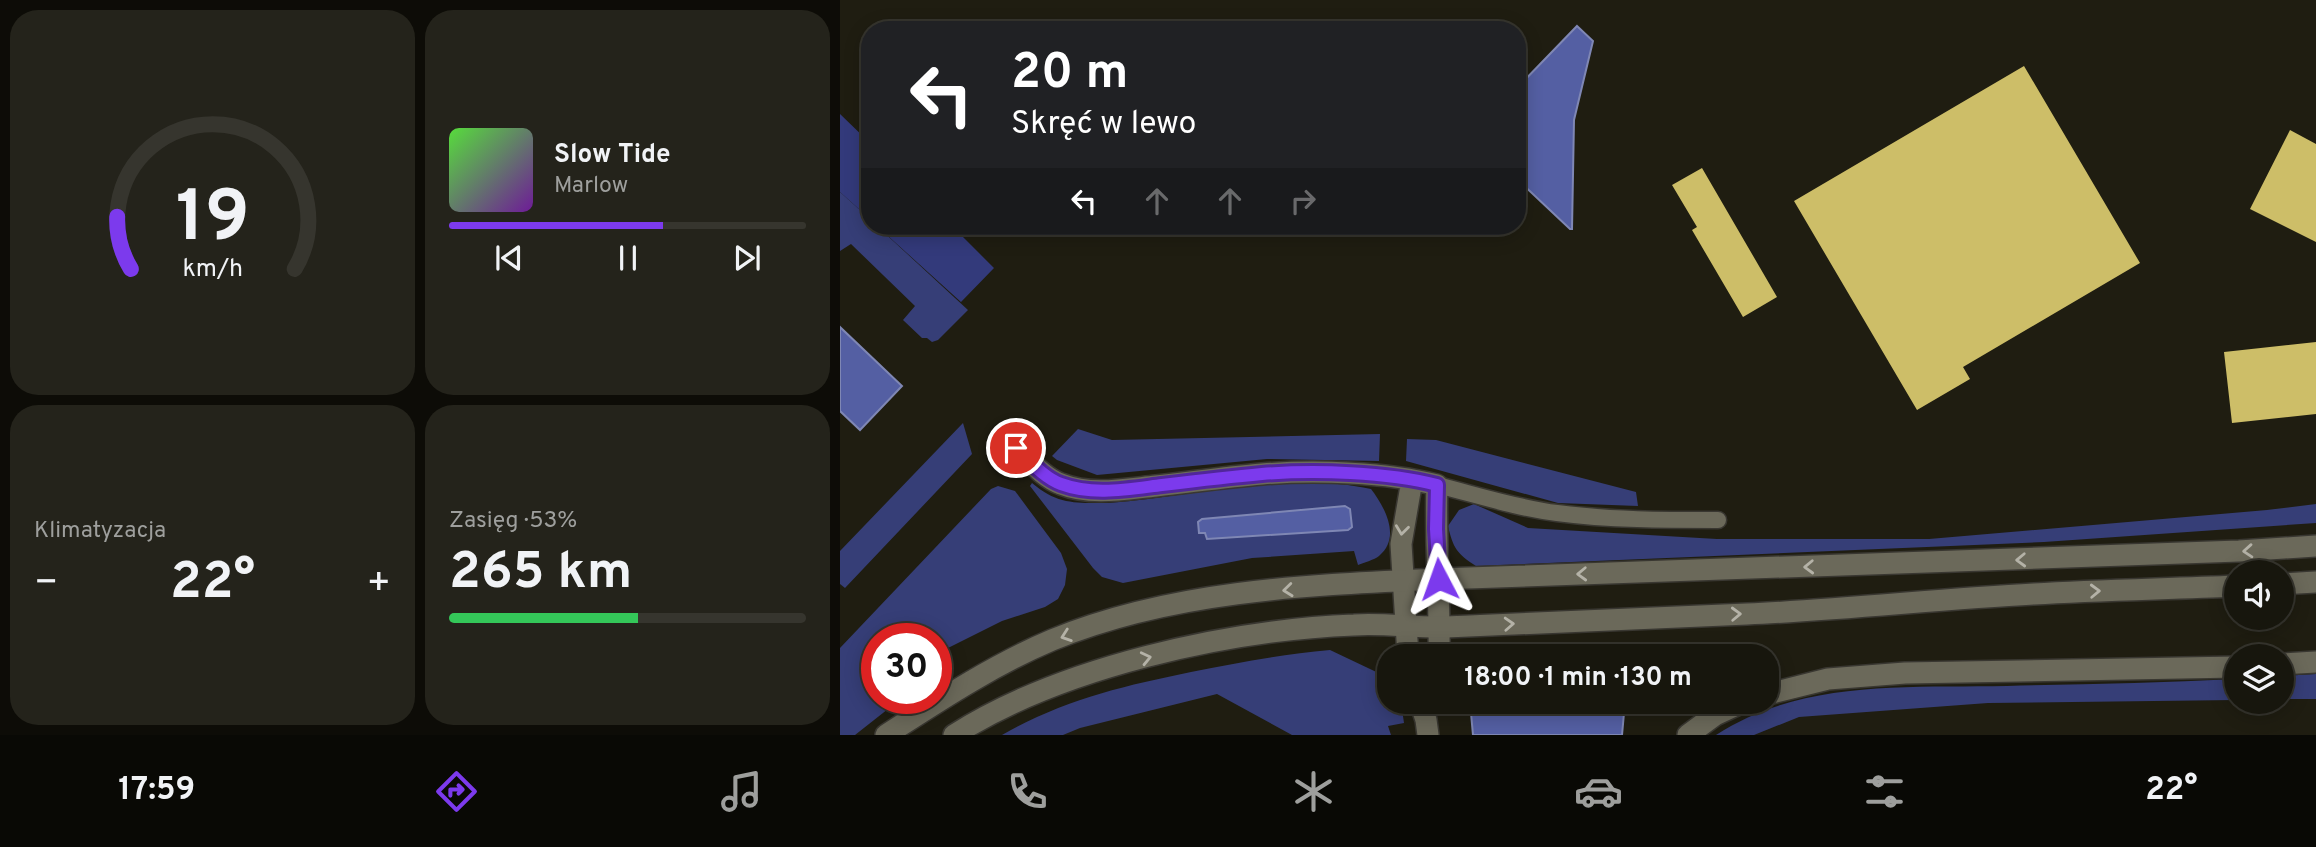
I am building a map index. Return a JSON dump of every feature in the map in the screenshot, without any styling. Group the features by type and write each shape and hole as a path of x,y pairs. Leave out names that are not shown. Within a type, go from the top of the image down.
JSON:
{"street":[{"path":"1016,448 1037,469 1060,484 1090,491 1265,474 1335,473 1437,485 1439,644"},
{"path":"1407,644 1402,533 1412,480"},
{"path":"886,735 969,681 1052,640 1123,616 1198,599 1343,584 1439,579 2199,553 2316,546"},
{"path":"2294,583 2316,582"},
{"path":"954,735 1010,704 1063,682 1131,661 1209,643 1273,633 1358,624 1440,627 1751,614 2033,594 2224,586"},
{"path":"2294,663 2316,662"},
{"path":"1779,691 1828,679 1905,673 2224,667"},
{"path":"1688,735 1717,714"}],"lane":[{"path":"1437,485 1557,513 1651,520 1718,520"}],"shaded area":[{"path":"1577,26 1593,41 1574,120 1572,229 1526,187 1526,79"},
{"path":"840,114 861,134 861,211 840,192"},
{"path":"840,192 861,211 861,235 887,235 968,310 938,340 932,342 922,338 903,320 915,306 851,244 840,251"},
{"path":"887,235 961,235 994,268 961,302"},
{"path":"840,327 902,386 860,430 840,411"},
{"path":"963,423 972,454 845,588 840,584 840,551"},
{"path":"1078,429 1112,440 1380,434 1379,461 1267,459 1097,475 1052,456"},
{"path":"1407,439 1436,440 1636,492 1638,506 1558,503 1406,461"},
{"path":"1032,483 1059,499 1087,503 1140,500 1274,484 1340,484 1371,489 1385,513 1390,531 1389,540 1379,556 1358,565 1354,551 1252,558 1123,583 1102,577 1093,568 1030,486"},
{"path":"998,486 1015,491 1061,553 1067,569 1065,585 1058,599 1045,607 1002,621 952,646 952,623 864,623 991,489"},
{"path":"1474,504 1528,528 1717,539 1929,539 2316,504 2316,523 2044,542 1476,566 1457,550 1448,526 1459,510"},
{"path":"1345,506 1350,509 1352,527 1348,530 1207,539 1205,533 1199,533 1198,522 1202,519"},
{"path":"861,626 861,714 882,714 855,735 840,735 840,648"},
{"path":"1330,650 1377,672 1377,714 1403,714 1404,723 1388,726 1391,735 1292,735 1217,694 1080,728 1063,735 1002,735 1048,712 1117,689 1166,677"},
{"path":"2316,674 2316,699 2294,699 2294,675"},
{"path":"2224,679 2224,700 1988,703 1799,717 1754,735 1716,735 1757,714 1779,714 1779,706 1784,704 1857,690"},
{"path":"1471,714 1624,714 1622,735 1473,735"}],"building":[{"path":"2024,66 2140,263 1963,367 1970,379 1917,410 1794,201"},
{"path":"2290,130 2316,144 2316,242 2250,209"},
{"path":"1702,168 1777,297 1743,317 1692,230 1697,227 1672,185"},
{"path":"2316,342 2316,414 2232,423 2224,352"}],"route":[{"path":"1016,448 1037,469 1060,484 1090,491 1265,474 1335,473 1422,481 1437,485 1439,579"}]}
